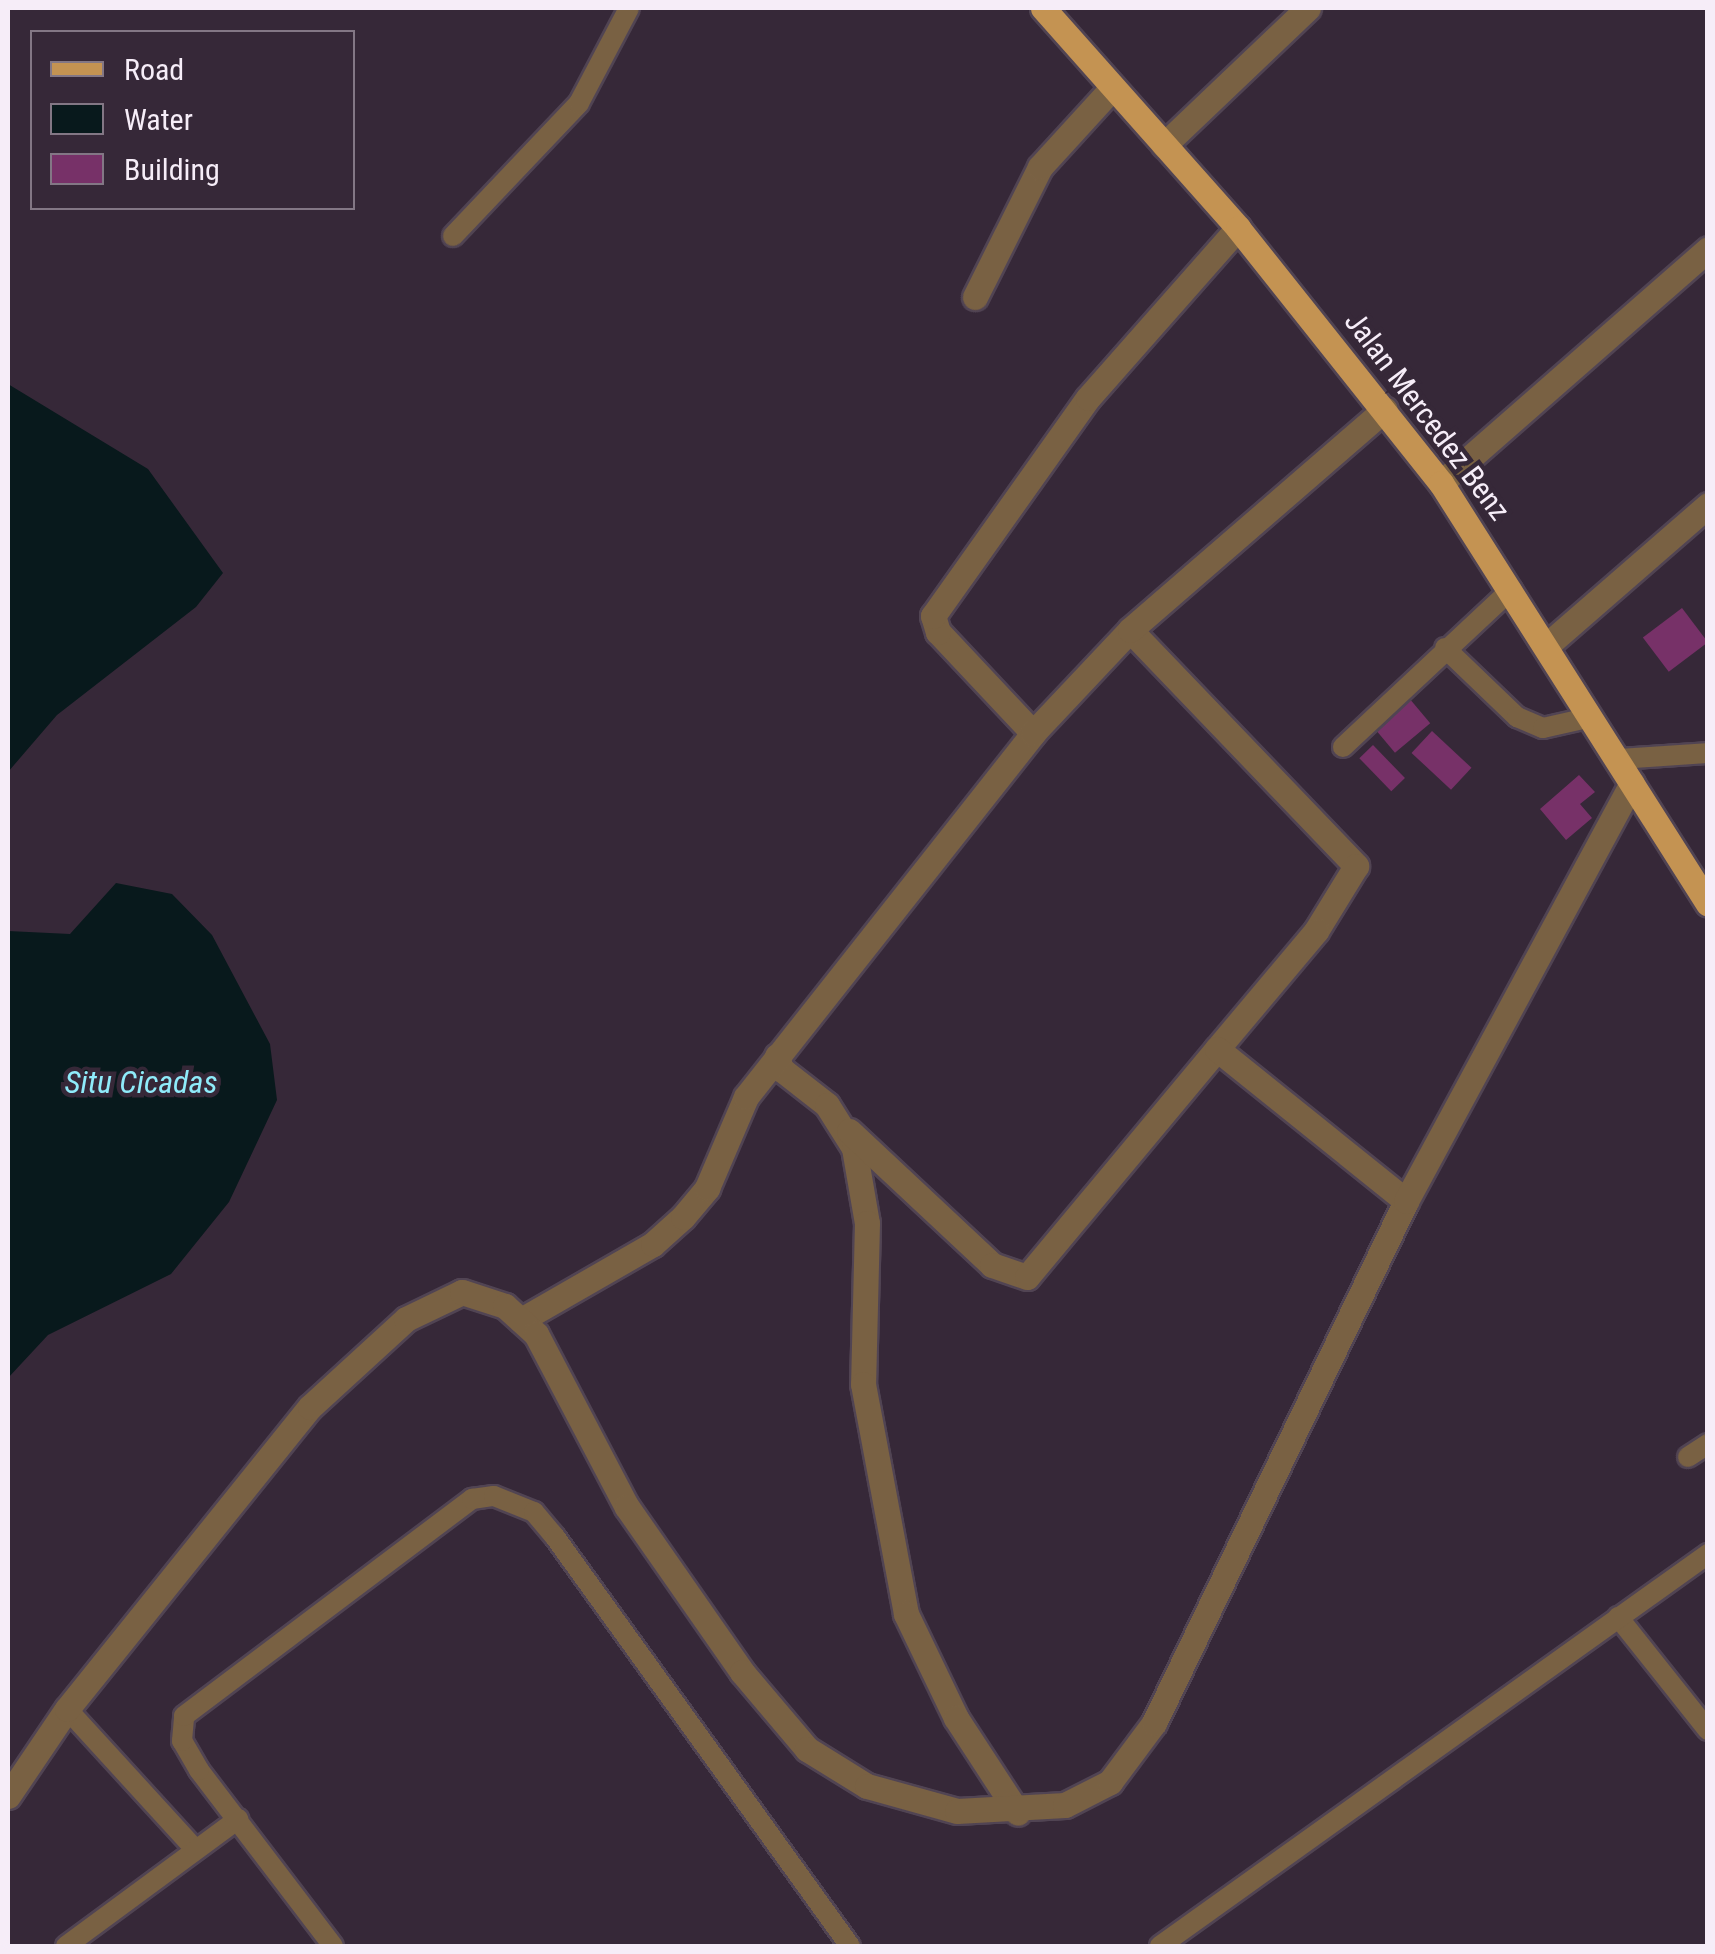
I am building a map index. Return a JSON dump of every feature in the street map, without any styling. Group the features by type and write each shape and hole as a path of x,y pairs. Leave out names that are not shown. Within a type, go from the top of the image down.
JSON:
{"main road":[{"name":"Jalan Mercedez Benz","path":"1042,8 1238,228 1441,483 1512,589 1708,903"}],"street":[{"path":"1164,145 1308,8"},
{"path":"975,298 1040,167 1113,87"},
{"path":"1034,733 938,632 933,616 1088,398 1238,228"},
{"path":"1441,483 1708,249"},
{"path":"521,1320 653,1244 683,1217 707,1188 746,1097 1034,733 1130,630 1385,409"},
{"path":"1546,646 1708,505"},
{"path":"778,1056 781,1069 992,1265 1027,1277 1316,931 1356,866 1130,630"},
{"path":"8,1796 68,1709 310,1407 406,1320 462,1292 505,1306 536,1334 628,1508 742,1672 807,1750 868,1786 918,1803 1018,1813 1065,1805 1110,1782 1154,1723 1406,1202 1632,783"},
{"path":"1217,1048 1406,1202"},
{"path":"844,1127 867,1224 863,1384 891,1558 927,1664 1018,1813"}],"lane":[{"path":"453,236 579,103 629,8"},
{"path":"1343,747 1512,589"},
{"path":"1445,648 1517,717 1543,728 1592,717"},
{"path":"1618,759 1708,753"},
{"path":"1688,1457 1708,1444"},
{"path":"332,1946 182,1741 184,1716 472,1500 504,1498 534,1512 556,1537 850,1946"},
{"path":"1160,1946 1708,1554"},
{"path":"1618,1617 1708,1730"},
{"path":"68,1709 193,1846"},
{"path":"66,1946 193,1846 238,1819"}],"water":[{"path":"8,384 148,469 223,573 196,607 57,715 8,772"},
{"name":"Situ Cicadas","path":"116,883 172,894 212,935 270,1044 277,1100 229,1202 171,1274 48,1335 8,1378 8,931 70,934"}],"building":[{"path":"1682,608 1708,642 1669,672 1643,637"},
{"path":"1409,698 1430,723 1395,753 1374,728"},
{"path":"1432,731 1471,768 1451,790 1412,753"},
{"path":"1373,745 1405,778 1391,791 1359,758"},
{"path":"1579,775 1595,792 1580,804 1592,818 1566,840 1540,809"}]}
